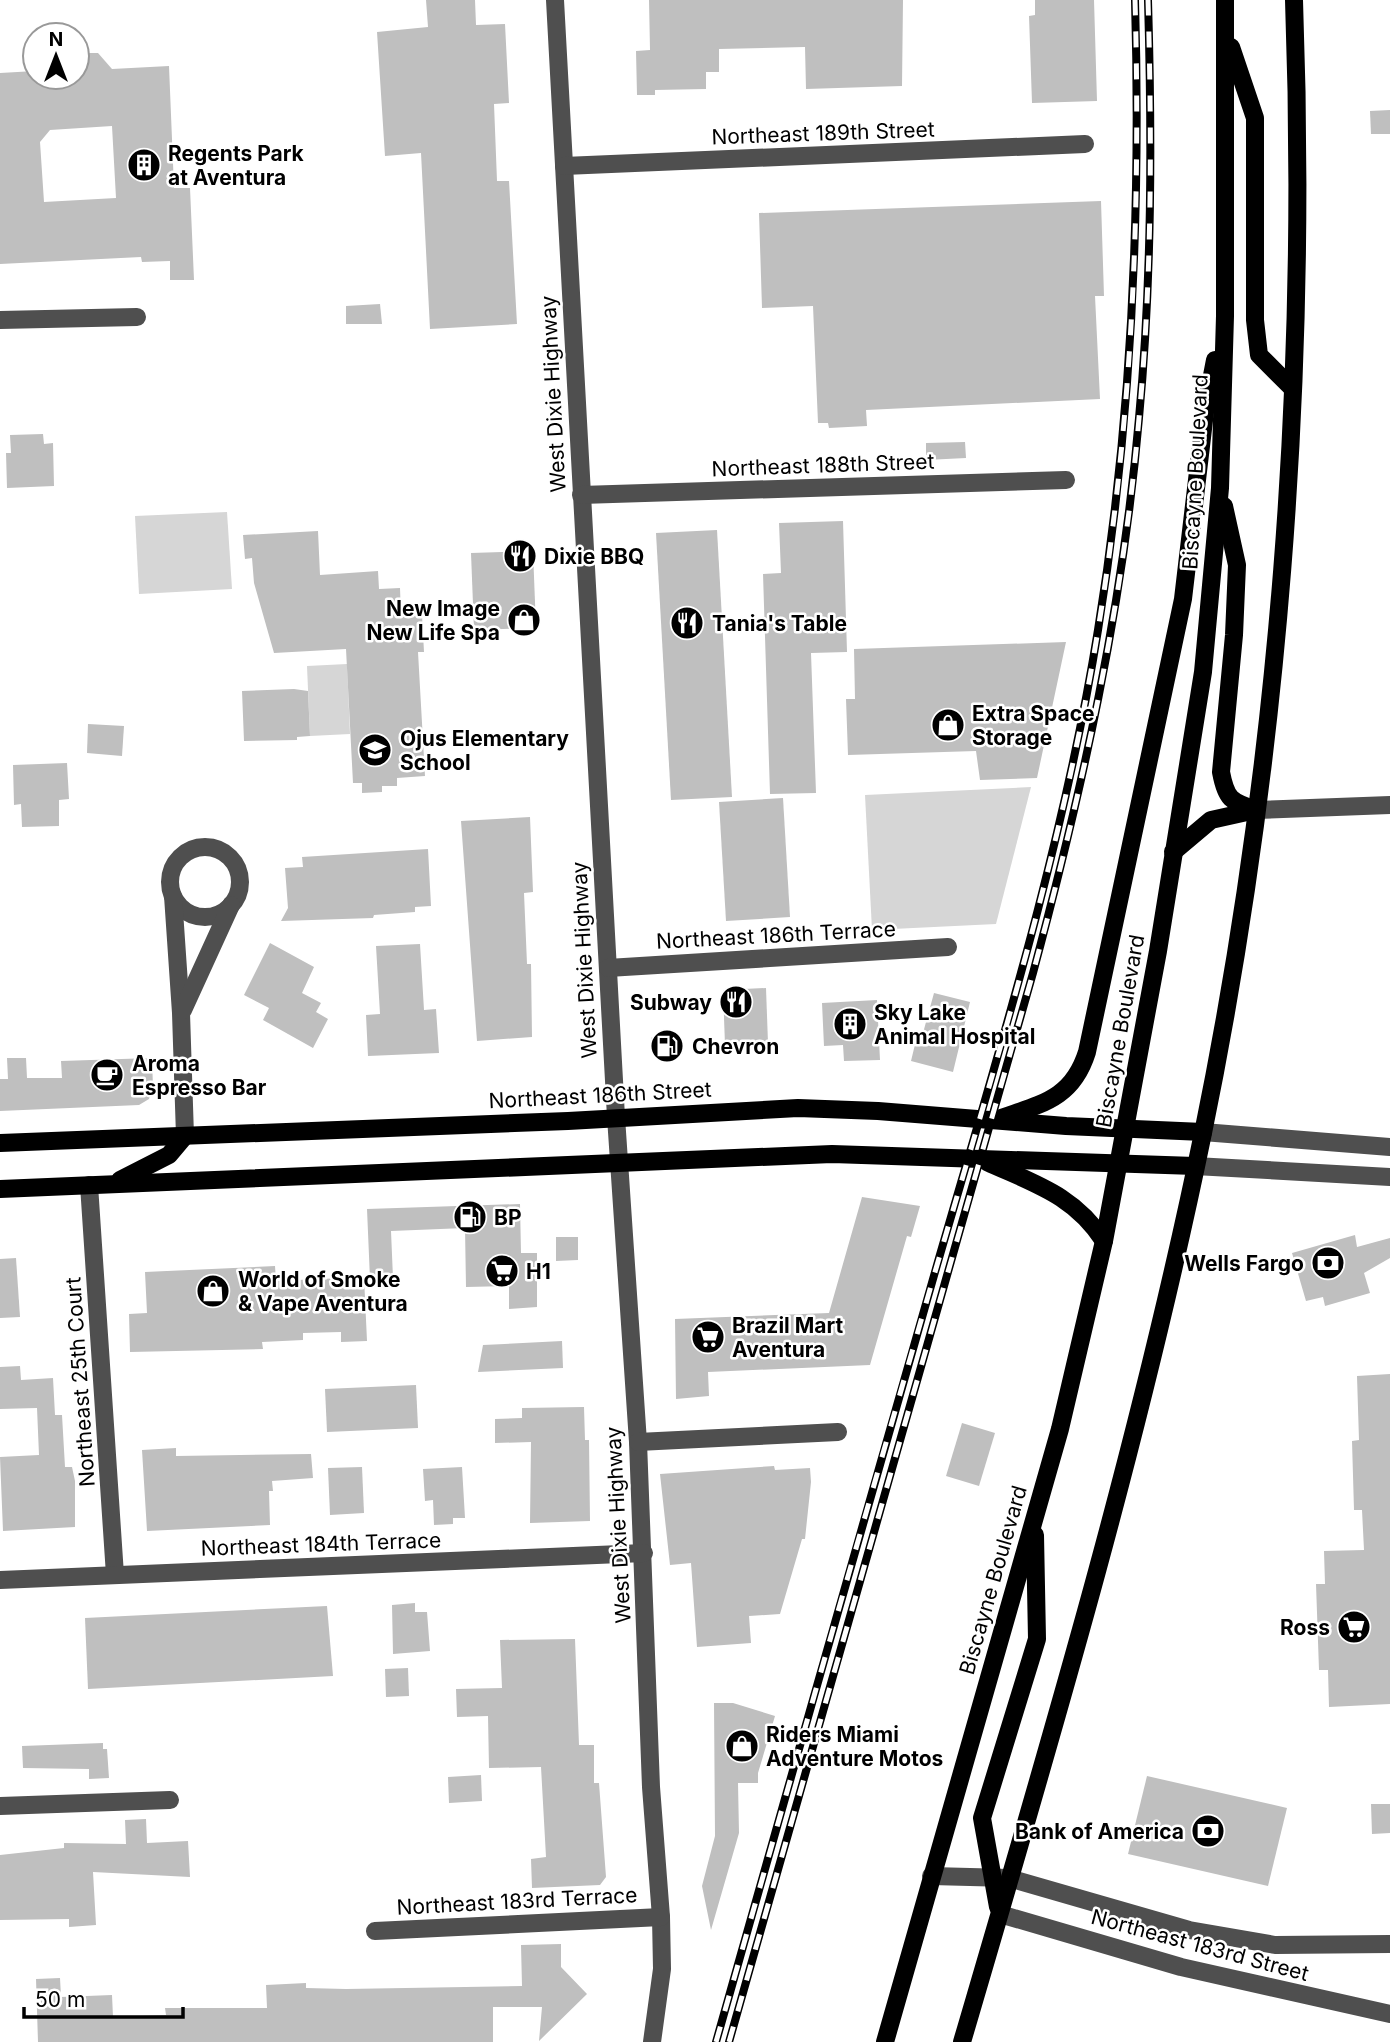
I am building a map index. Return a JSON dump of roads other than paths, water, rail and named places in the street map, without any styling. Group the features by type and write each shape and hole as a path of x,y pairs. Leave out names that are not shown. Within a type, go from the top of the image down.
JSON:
{"main road":[{"name":"Biscayne Boulevard","path":"885,2042 1060,1429 1104,1241 1203,672 1220,488 1225,316 1225,0"},
{"path":"962,2042 1000,1914 1001,1877 1109,1524 1195,1166 1203,1132 1256,810 1279,596 1292,388 1296,177 1294,0"},
{"path":"1226,34 1255,118 1255,320 1259,355 1292,388"},
{"path":"992,1121 1059,1095 1079,1074 1087,1052 1183,599 1205,412 1225,316"},
{"path":"1220,488 1237,565 1234,635 1221,772 1224,788 1234,803 1256,810"},
{"path":"1173,852 1211,820 1256,810"},
{"name":"Northeast 186th Street","path":"0,1143 816,1108 1203,1132"},
{"path":"113,1184 169,1155 185,1136"},
{"path":"0,1189 832,1154 1119,1161 1195,1166"},
{"path":"981,1159 1069,1200 1085,1214 1104,1241"},
{"path":"1001,1877 982,1818 1037,1639 1035,1517"}],"street":[{"name":"West Dixie Highway","path":"555,0 580,495 638,1442 651,1787 661,1917 662,1969 652,2042"},
{"name":"Northeast 189th Street","path":"564,166 1085,144"},
{"path":"0,320 136,317"},
{"name":"Northeast 188th Street","path":"580,495 1066,480"},
{"path":"1256,810 1390,805"},
{"path":"181,1013 238,894 238,870 232,860 213,848 202,847 182,856 171,875 181,1013 185,1136"},
{"path":"173,896 180,906 200,916 212,916 232,904"},
{"name":"Northeast 186th Terrace","path":"608,968 948,947"},
{"path":"1203,1132 1390,1147"},
{"path":"1195,1166 1390,1177"},
{"name":"Northeast 25th Court","path":"89,1185 115,1575"},
{"path":"638,1442 838,1432"},
{"name":"Northeast 184th Terrace","path":"0,1580 643,1553"},
{"path":"0,1806 170,1800"},
{"name":"Northeast 183rd Street","path":"931,1876 1001,1877 1213,1934 1275,1945 1390,1944"},
{"name":"Northeast 183rd Street","path":"1000,1914 1181,1967 1390,2014"},
{"name":"Northeast 183rd Terrace","path":"375,1931 661,1917"}],"railway":[{"path":"716,2042 1004,1034 1047,873 1083,712 1110,552 1132,316 1137,158 1135,0"},
{"path":"729,2042 1033,973 1084,767 1123,558 1139,418 1150,209 1148,0"}],"place":[{"name":"Regents Park at Aventura","path":"144,165"},
{"name":"Dixie BBQ","path":"520,556"},
{"name":"New Image New Life Spa","path":"524,620"},
{"name":"Tania's Table","path":"687,623"},
{"name":"Extra Space Storage","path":"948,725"},
{"name":"Ojus Elementary School","path":"375,750"},
{"name":"Subway","path":"736,1002"},
{"name":"Sky Lake Animal Hospital","path":"850,1024"},
{"name":"Chevron","path":"667,1046"},
{"name":"Aroma Espresso Bar","path":"107,1075"},
{"name":"BP","path":"470,1217"},
{"name":"Wells Fargo","path":"1328,1263"},
{"name":"H1","path":"502,1271"},
{"name":"World of Smoke & Vape Aventura","path":"213,1291"},
{"name":"Brazil Mart Aventura","path":"708,1337"},
{"name":"Ross","path":"1354,1627"},
{"name":"Riders Miami Adventure Motos","path":"742,1746"},
{"name":"Bank of America","path":"1208,1831"}]}
